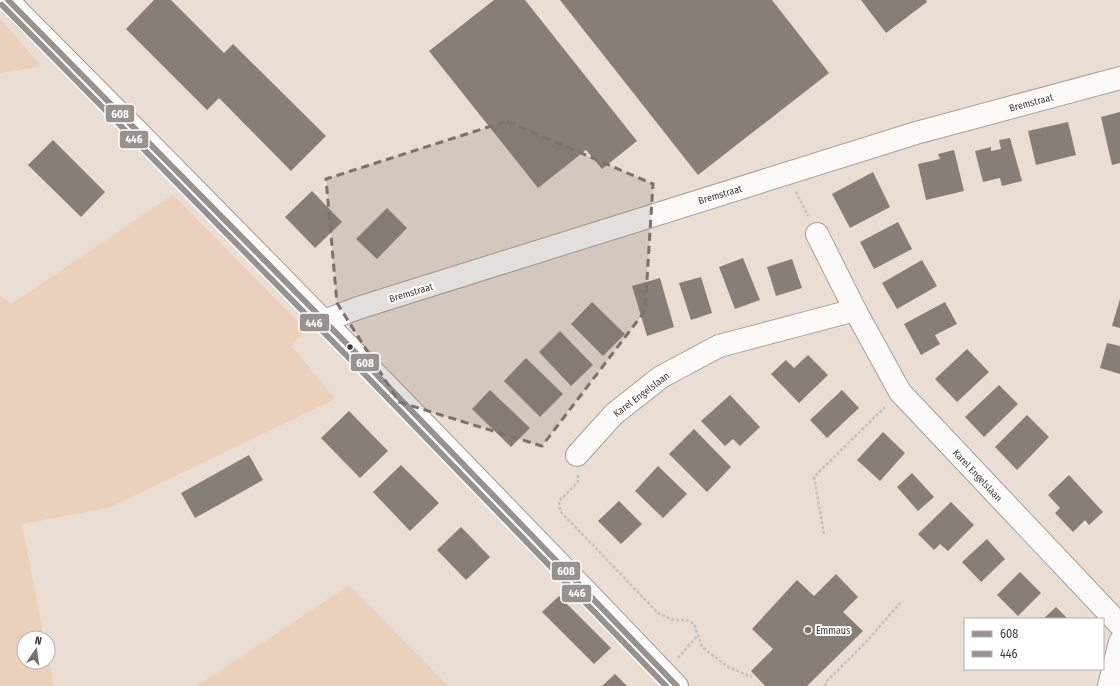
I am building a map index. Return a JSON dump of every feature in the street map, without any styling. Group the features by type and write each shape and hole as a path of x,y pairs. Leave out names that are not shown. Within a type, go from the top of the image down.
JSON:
{"street":[{"path":"8,0 324,321 671,679"},
{"name":"Bremstraat","path":"324,321 358,308 916,133 1120,78"},
{"name":"Karel Engelslaan","path":"817,234 855,310 900,392 1120,625"},
{"name":"Karel Engelslaan","path":"577,455 614,414 661,376 718,346 855,310"},
{"path":"1109,686 1120,642"}],"path":[{"path":"787,173 817,234"},
{"path":"824,534 814,477 900,392"},
{"path":"577,455 578,482 559,501 560,511 658,613 673,620 687,620 694,624 702,647 728,667 752,677"},
{"path":"825,686 826,682 866,642 901,602"},
{"path":"671,679 697,636"}],"highlighted area":[{"path":"507,121 653,184 645,311 542,446 399,402 337,303 326,179"}],"shaded area":[{"path":"0,19 41,66 0,73"},
{"path":"173,195 306,330 292,346 335,399 111,507 22,524 42,630 16,630 16,670 51,670 54,686 0,686 0,295 11,304"},
{"path":"349,585 448,686 197,686"}],"building":[{"path":"154,0 171,0 224,53 233,44 326,136 291,171 219,98 207,110 126,29"},
{"path":"494,0 525,0 637,141 602,169 586,150 538,188 429,51"},
{"path":"560,0 772,0 829,73 698,175"},
{"path":"861,0 926,0 927,2 886,33"},
{"path":"1120,112 1120,163 1112,165 1101,117"},
{"path":"1068,122 1076,155 1036,165 1028,131"},
{"path":"1010,138 1022,181 1002,186 1000,178 983,182 975,151 991,147 991,151 1001,149 999,140"},
{"path":"53,140 105,192 81,217 28,165"},
{"path":"954,150 964,191 926,200 918,164 940,159 938,154"},
{"path":"873,172 890,207 850,228 832,194"},
{"path":"312,191 342,222 315,248 285,217"},
{"path":"387,208 407,228 377,259 356,239"},
{"path":"898,222 912,249 874,269 860,242"},
{"path":"743,258 760,300 735,309 719,267"},
{"path":"792,259 802,288 776,296 767,267"},
{"path":"922,260 937,286 897,309 882,283"},
{"path":"701,277 712,313 691,320 679,283"},
{"path":"660,278 674,327 647,336 632,286"},
{"path":"1120,299 1120,328 1112,326"},
{"path":"592,302 625,334 603,356 571,324"},
{"path":"945,302 957,324 935,335 940,344 921,355 904,324"},
{"path":"560,331 593,365 571,386 539,352"},
{"path":"1107,343 1120,346 1120,374 1100,368"},
{"path":"967,349 989,372 957,402 935,379"},
{"path":"808,355 828,375 799,403 771,374 786,360 794,368"},
{"path":"526,358 563,394 540,417 504,381"},
{"path":"999,385 1018,404 984,437 965,417"},
{"path":"490,390 530,428 511,447 472,409"},
{"path":"842,390 859,408 827,438 810,420"},
{"path":"730,395 760,427 740,446 733,439 725,446 701,421"},
{"path":"349,411 388,451 360,478 321,438"},
{"path":"1027,415 1049,437 1017,470 995,447"},
{"path":"694,429 731,467 707,492 669,454"},
{"path":"883,432 905,453 880,481 857,460"},
{"path":"249,455 263,480 195,518 181,493"},
{"path":"401,465 439,503 410,531 373,492"},
{"path":"658,466 687,494 663,518 635,491"},
{"path":"912,473 934,497 918,511 897,487"},
{"path":"1069,475 1103,512 1089,525 1085,520 1073,532 1055,513 1060,508 1048,495"},
{"path":"619,501 642,524 621,544 598,521"},
{"path":"951,502 974,525 948,551 940,544 934,550 918,534"},
{"path":"461,527 490,557 466,580 437,550"},
{"path":"987,539 1005,559 981,582 962,562"},
{"path":"1020,572 1041,593 1018,616 997,595"},
{"name":"Emmaus","path":"836,574 858,597 843,612 863,631 807,686 765,686 751,671 773,649 752,629 797,580 814,596"},
{"path":"559,596 611,648 594,664 542,612"},
{"path":"1056,607 1067,618 1044,618"},
{"path":"615,674 627,686 602,686"}],"transit line":[{"name":"608","path":"8,0 351,348 677,686"},
{"name":"446","path":"2,5 345,354 666,686"}],"place":[{"name":"Emmaus","path":"808,630"}]}
